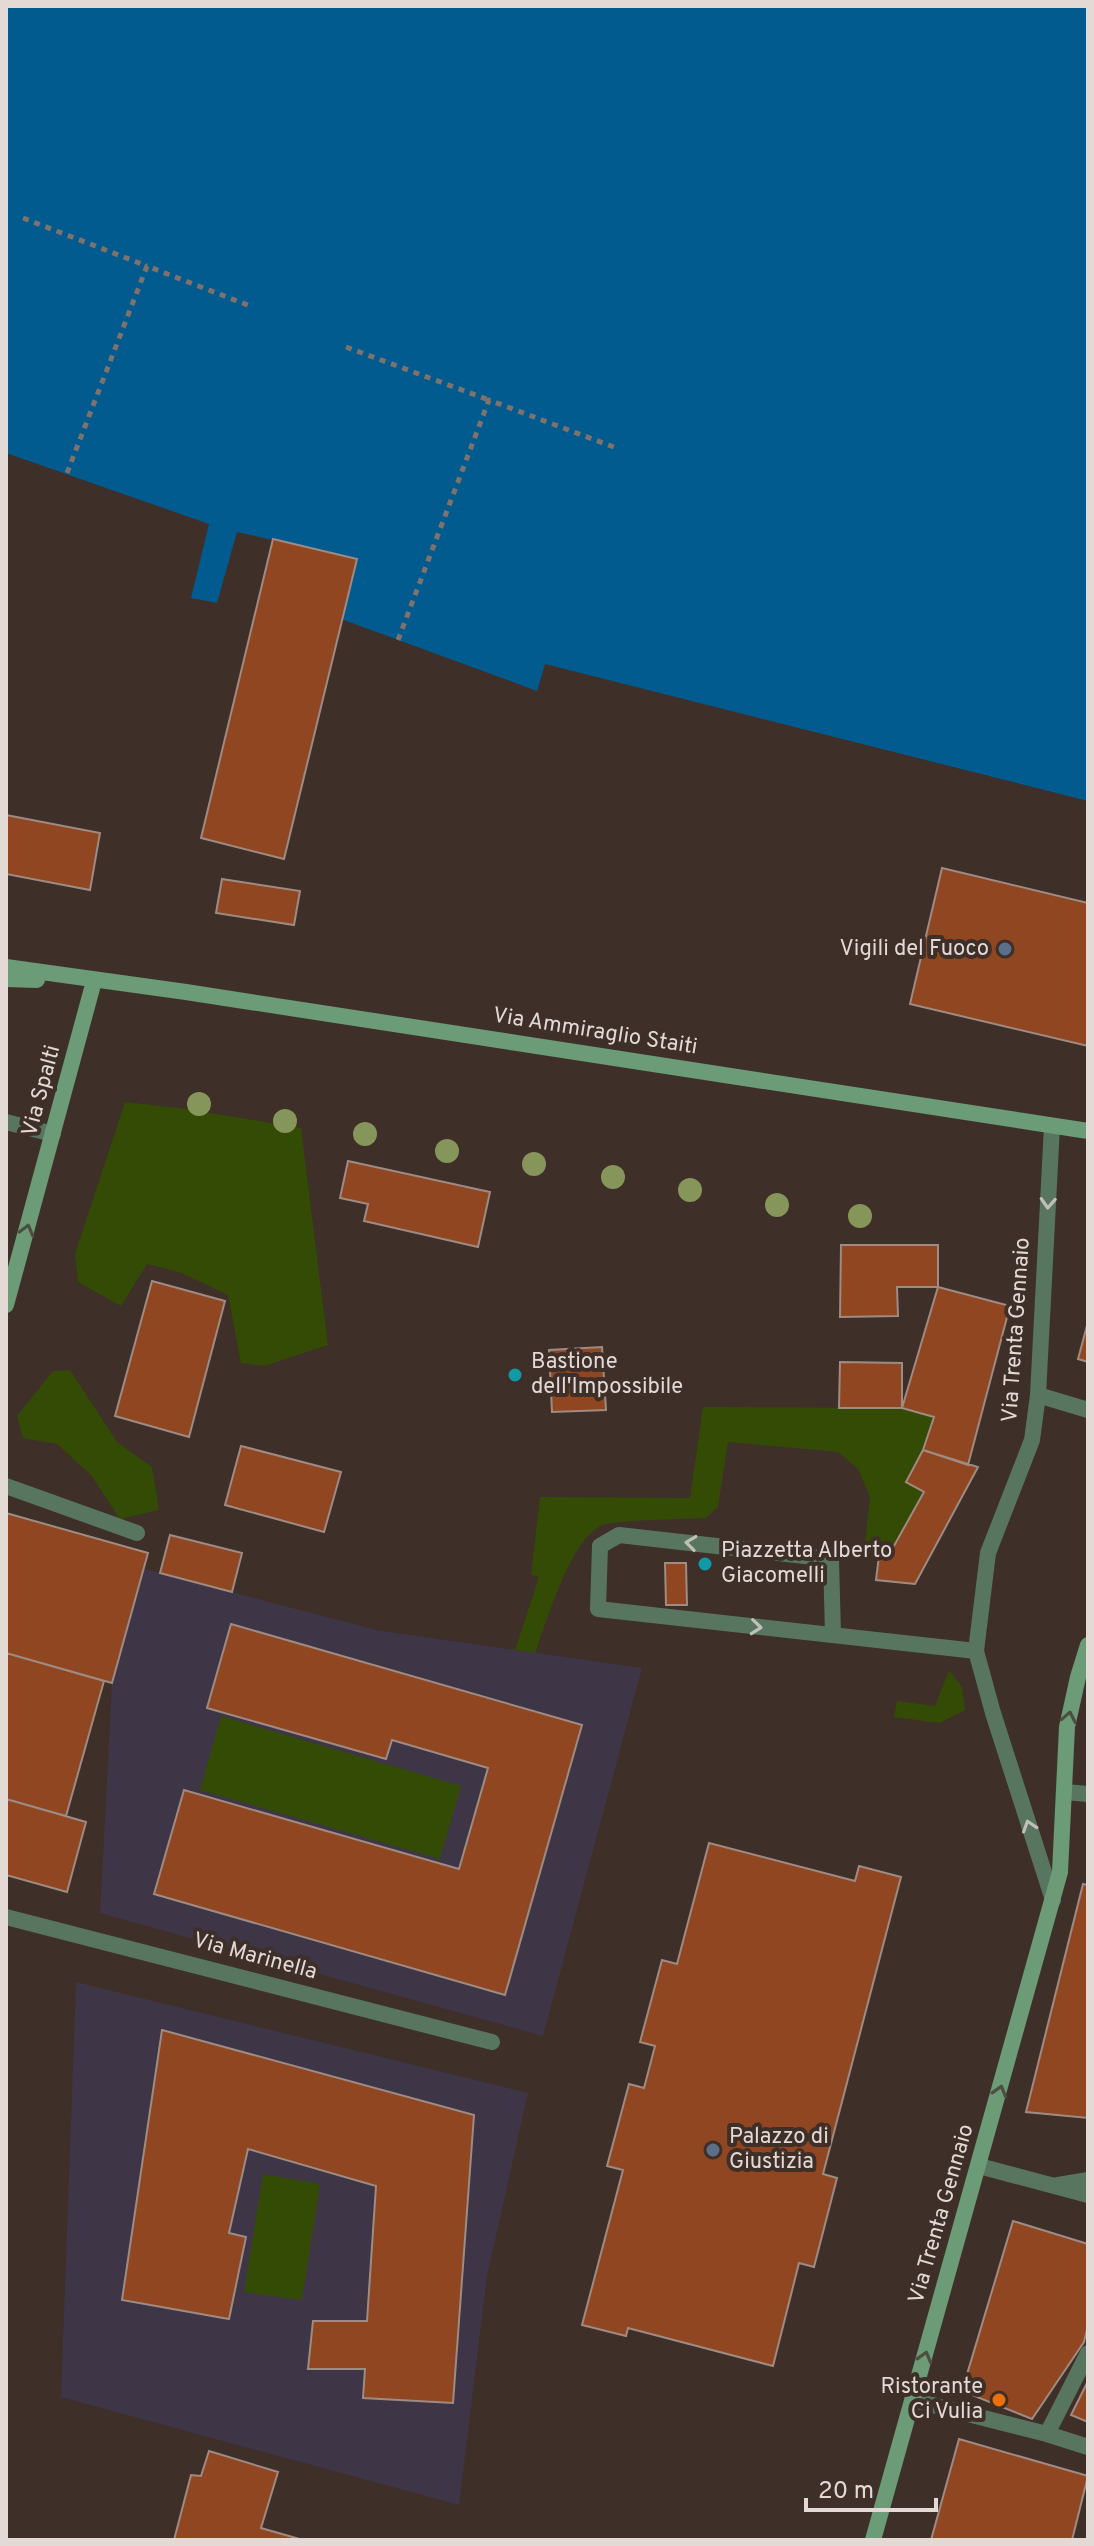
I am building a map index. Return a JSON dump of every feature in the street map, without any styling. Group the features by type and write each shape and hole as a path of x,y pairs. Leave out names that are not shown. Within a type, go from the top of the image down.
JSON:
{"street":[{"path":"6,967 94,981"},
{"path":"6,979 94,981"},
{"name":"Via Ammiraglio Staiti","path":"94,981 186,992 1088,1131"},
{"name":"Via Spalti","path":"6,1305 94,981"},
{"path":"6,1122 53,1134"},
{"name":"Via Trenta Gennaio","path":"1052,1126 1038,1395 1032,1440 988,1553 976,1651 1053,1900"},
{"path":"1038,1395 1088,1410"},
{"path":"6,1486 137,1533"},
{"path":"833,1635 831,1559 619,1535 600,1546 598,1609 976,1651"},
{"name":"Via Trenta Gennaio","path":"873,2540 1060,1872 1067,1727 1088,1645"},
{"path":"1065,1792 1088,1794"},
{"name":"Via Marinella","path":"6,1917 492,2042"},
{"path":"979,2166 1088,2195"},
{"path":"1053,2186 1088,2180"},
{"path":"1047,2434 1088,2353"},
{"path":"913,2400 1088,2447"}],"path":[{"path":"23,218 250,306"},
{"path":"67,473 147,266"},
{"path":"346,347 619,449"},
{"path":"398,640 489,400"}],"shaded area":[{"path":"144,1569 376,1630 642,1668 543,2036 100,1913 112,1683"},
{"path":"76,1982 528,2093 487,2276 459,2505 61,2397"}],"green space":[{"path":"125,1102 301,1128 328,1345 264,1366 241,1363 228,1295 182,1273 147,1264 121,1306 78,1282 75,1254"},
{"path":"70,1370 117,1442 152,1467 159,1510 120,1519 91,1475 57,1444 23,1438 17,1416 53,1371"},
{"path":"703,1407 902,1408 934,1417 923,1450 906,1481 924,1492 890,1553 865,1544 870,1497 858,1469 838,1452 728,1442 718,1507 706,1518 633,1521 600,1526 578,1549 569,1566 535,1653 515,1650 539,1577 531,1575 540,1497 690,1498"},
{"path":"949,1670 962,1687 965,1710 940,1723 894,1717 897,1701 935,1706"},
{"path":"221,1716 461,1786 440,1859 200,1790"},
{"path":"263,2174 320,2184 302,2300 244,2292"}],"water":[{"path":"6,6 1088,6 1088,801 545,664 537,691 341,619 356,559 237,532 217,603 191,598 209,524 6,453"}],"building":[{"path":"273,539 357,559 284,859 201,838"},
{"path":"6,815 100,833 90,890 6,874"},
{"name":"Vigili del Fuoco","path":"942,868 1088,903 1088,1046 910,1004"},
{"path":"222,879 300,891 294,925 216,913"},
{"path":"348,1161 490,1192 478,1247 364,1221 368,1204 340,1198"},
{"path":"841,1245 938,1245 938,1287 897,1287 898,1316 840,1317"},
{"path":"152,1281 225,1301 189,1437 115,1416"},
{"path":"938,1287 1010,1306 968,1465 923,1450 934,1417 902,1408"},
{"path":"1088,1322 1088,1362 1078,1359"},
{"path":"602,1347 606,1410 552,1412 549,1350"},
{"path":"840,1362 902,1363 902,1408 839,1408"},
{"path":"241,1446 341,1472 324,1532 225,1505"},
{"path":"923,1450 978,1467 915,1584 876,1580 880,1548 890,1553 924,1492 906,1482"},
{"path":"6,1513 148,1553 112,1683 6,1653"},
{"path":"170,1535 242,1553 232,1592 160,1573"},
{"path":"665,1563 686,1563 687,1605 666,1605"},
{"path":"231,1624 582,1725 505,1995 154,1894 184,1790 459,1869 488,1768 392,1740 386,1759 207,1708"},
{"path":"6,1653 104,1681 66,1816 6,1799"},
{"path":"6,1799 86,1822 67,1892 6,1875"},
{"path":"709,1843 855,1881 859,1866 901,1877 823,2174 837,2178 814,2267 799,2263 773,2366 628,2328 626,2336 582,2325 623,2170 607,2166 629,2084 644,2088 655,2046 640,2042 662,1960 677,1964"},
{"path":"1083,1884 1088,1885 1088,2118 1026,2112"},
{"path":"162,2030 474,2115 453,2403 363,2398 365,2369 308,2369 313,2321 367,2321 376,2186 248,2149 229,2233 246,2237 229,2319 122,2300"},
{"path":"1013,2221 1088,2244 1088,2325 1084,2342 1032,2419 962,2391"},
{"path":"1088,2381 1088,2422 1071,2415"},
{"path":"959,2439 1088,2476 1072,2540 931,2540"},
{"path":"209,2451 278,2472 261,2528 303,2540 174,2540 191,2475 201,2476"}],"place":[{"name":"Vigili del Fuoco","path":"1005,949"},
{"name":"Bastione dell'Impossibile","path":"515,1375"},
{"name":"Piazzetta Alberto Giacomelli","path":"705,1564"},
{"name":"Palazzo di Giustizia","path":"713,2150"},
{"name":"Ristorante Ci Vulia","path":"999,2400"}]}
